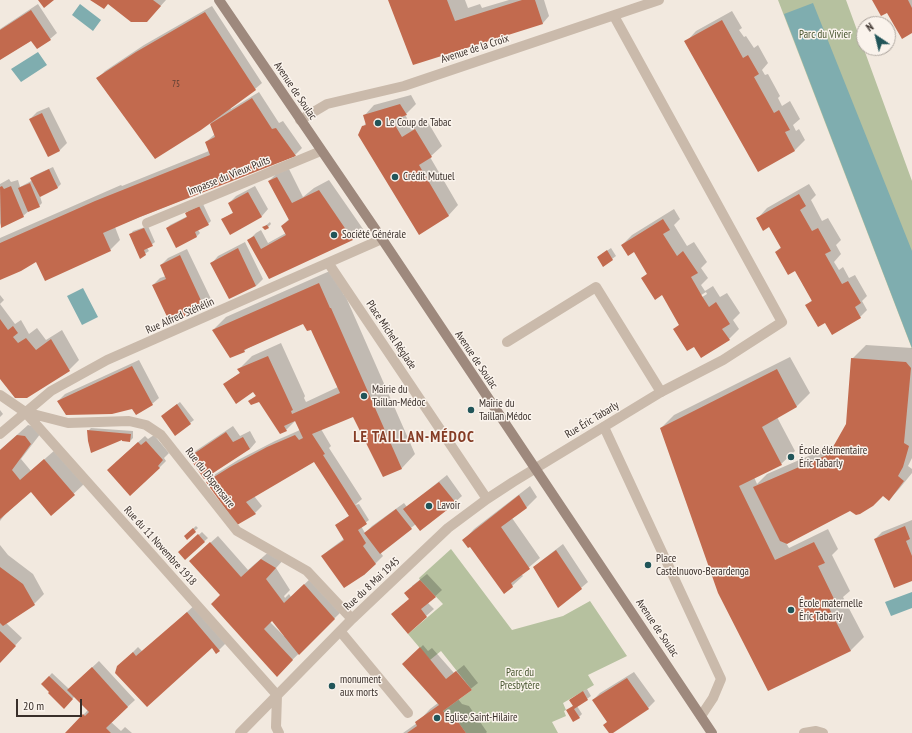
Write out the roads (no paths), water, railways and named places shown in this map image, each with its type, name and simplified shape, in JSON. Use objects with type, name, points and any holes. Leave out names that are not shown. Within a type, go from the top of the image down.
[{"type":"main road","name":"Avenue de Soulac","points":[[219,0],[382,239],[712,733]]},
{"type":"street","name":"Avenue de la Croix","points":[[300,120],[326,104],[404,86],[659,0]]},
{"type":"street","name":"Rue Éric Tabarly","points":[[534,468],[661,392],[724,360],[782,322],[614,16]]},
{"type":"street","name":"Impasse du Vieux Puits","points":[[147,222],[321,151]]},
{"type":"street","name":"Rue Alfred Stéhélin","points":[[0,434],[51,390],[107,360],[329,264],[382,239]]},
{"type":"street","name":"Place Michel Réglade","points":[[329,264],[487,499]]},
{"type":"street","points":[[507,342],[596,287],[661,392]]},
{"type":"street","points":[[0,395],[25,412]]},
{"type":"street","name":"Rue du Dispensaire","points":[[25,412],[68,423],[129,421],[146,425],[161,435],[237,531],[307,571],[352,619]]},
{"type":"street","name":"Rue du 11 Novembre 1918","points":[[25,412],[277,695]]},
{"type":"street","points":[[604,427],[722,679],[713,698],[701,716]]},
{"type":"street","name":"Rue du 8 Mai 1945","points":[[240,733],[352,619],[448,528],[487,499],[534,468]]},
{"type":"street","points":[[340,631],[408,713]]},
{"type":"street","points":[[277,695],[276,727],[279,733]]},
{"type":"street","points":[[804,733],[816,731],[823,733]]},
{"type":"water","points":[[813,3],[912,251],[912,348],[784,14]]},
{"type":"water","points":[[80,4],[101,20],[93,31],[72,15]]},
{"type":"water","points":[[38,52],[47,65],[21,82],[11,69]]},
{"type":"water","points":[[83,288],[98,317],[82,325],[67,296]]},
{"type":"water","points":[[912,592],[912,608],[891,616],[885,602]]},
{"type":"place","name":"Le Coup de Tabac","points":[[378,123]]},
{"type":"place","name":"Crédit Mutuel","points":[[395,177]]},
{"type":"place","name":"Société Générale","points":[[334,235]]},
{"type":"place","name":"Mairie du Taillan-Médoc","points":[[364,396]]},
{"type":"place","name":"Mairie du Taillan Médoc","points":[[471,410]]},
{"type":"place","name":"École élémentaire Éric Tabarly","points":[[791,457]]},
{"type":"place","name":"Lavoir","points":[[429,506]]},
{"type":"place","name":"Place Castelnuovo-Berardenga","points":[[648,565]]},
{"type":"place","name":"École maternelle Éric Tabarly","points":[[791,610]]},
{"type":"place","name":"monument aux morts","points":[[332,686]]},
{"type":"place","name":"Église Saint-Hilaire","points":[[437,718]]},
{"type":"district","name":"LE TAILLAN-MÉDOC","points":[[414,438]]},
{"type":"park label","name":"Parc du Vivier","points":[[825,35]]},
{"type":"park label","name":"Parc du Presbytère","points":[[520,679]]}]
